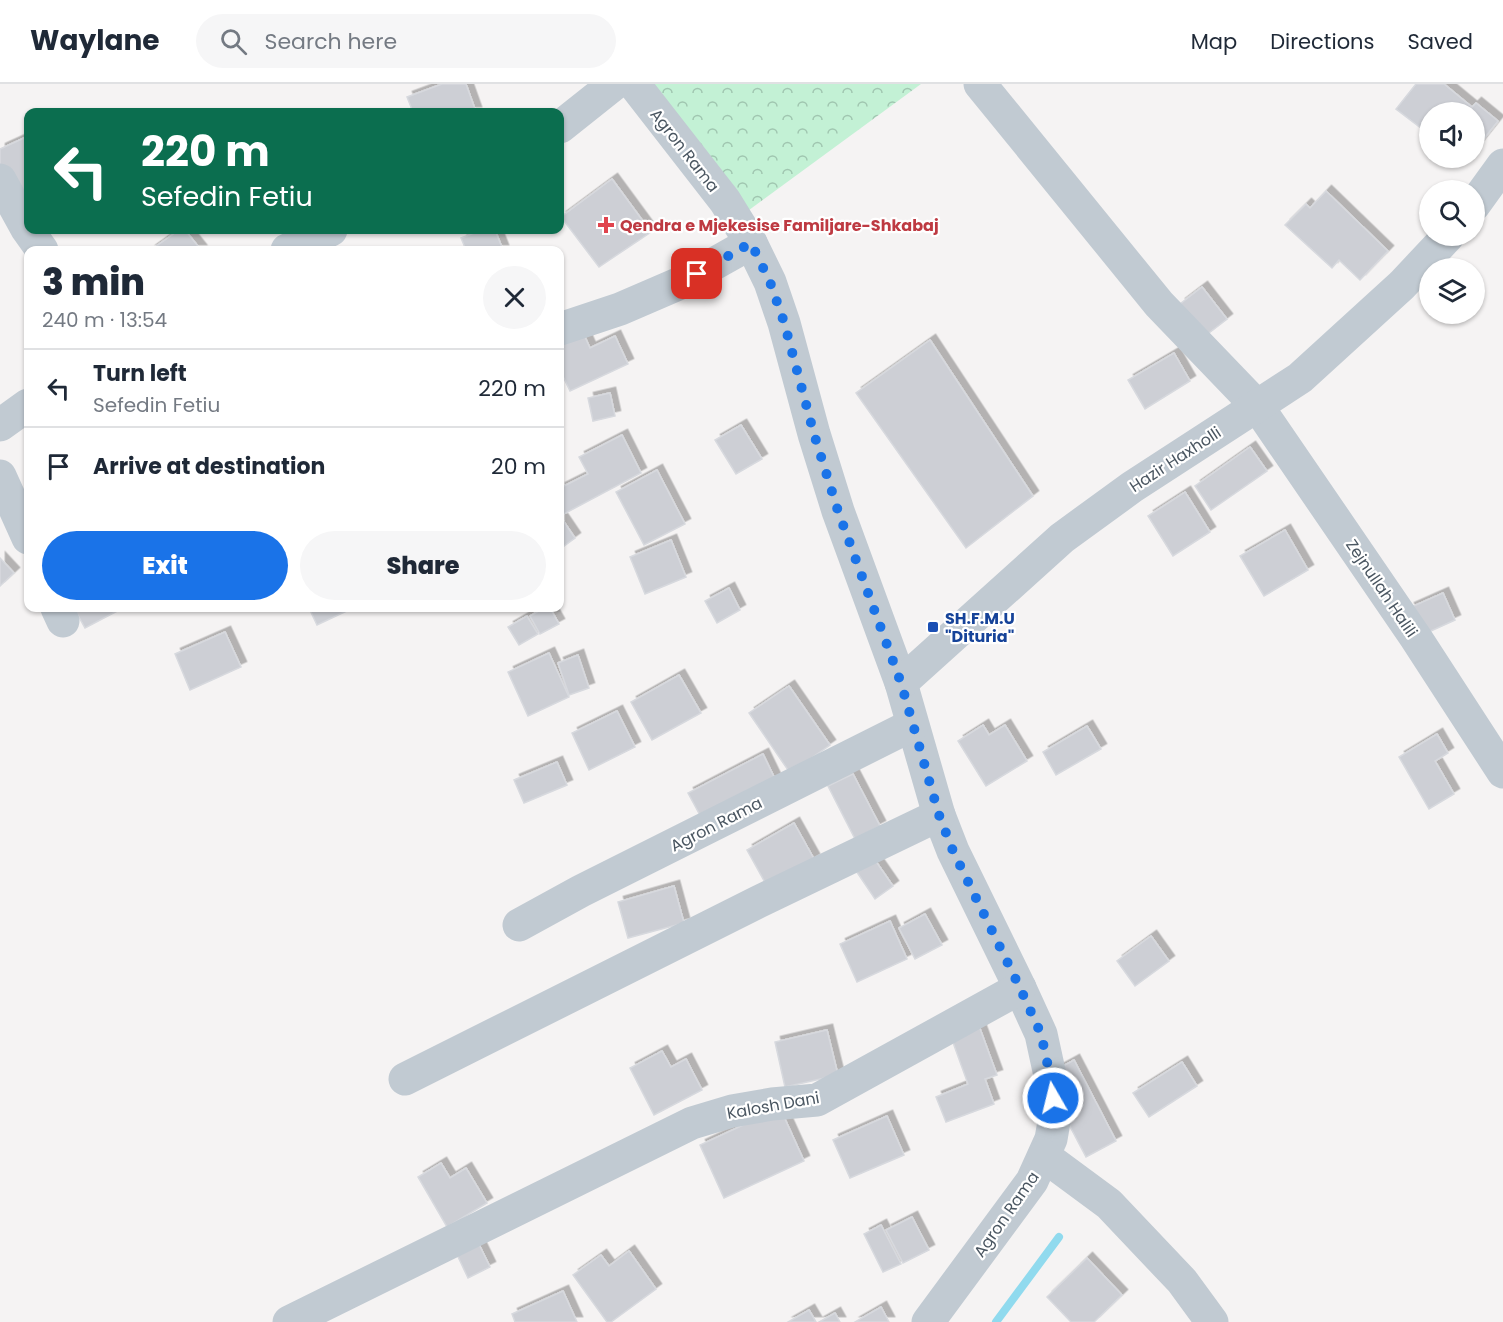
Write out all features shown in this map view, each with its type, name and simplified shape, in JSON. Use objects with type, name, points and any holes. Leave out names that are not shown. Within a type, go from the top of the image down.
[{"type":"street","points":[[564,124],[614,84]]},
{"type":"street","name":"Agron Rama","points":[[634,84],[725,201],[751,243],[770,282],[784,322],[814,434],[838,511],[901,683],[939,815],[953,851],[1041,1034],[1051,1080],[1055,1116],[1051,1139],[1032,1181],[928,1322]]},
{"type":"street","name":"Zejnullah Halili","points":[[980,84],[1159,304],[1258,407],[1416,638],[1503,772]]},
{"type":"street","points":[[1485,190],[1503,165]]},
{"type":"street","points":[[0,180],[24,224]]},
{"type":"street","points":[[295,246],[322,234]]},
{"type":"street","points":[[564,328],[620,309],[678,284],[751,243]]},
{"type":"street","name":"Hazir Haxholli","points":[[901,683],[1062,538],[1132,487],[1258,407],[1308,370],[1402,285],[1439,246]]},
{"type":"street","points":[[0,425],[24,408]]},
{"type":"street","points":[[0,476],[24,529]]},
{"type":"street","name":"Agron Rama","points":[[519,925],[580,891],[672,847],[912,724]]},
{"type":"street","points":[[405,1079],[758,902],[939,815]]},
{"type":"street","name":"Kalosh Dani","points":[[289,1322],[692,1123],[732,1111],[772,1104],[817,1100],[1020,988]]},
{"type":"street","points":[[1044,1156],[1109,1204],[1182,1281],[1212,1322]]},
{"type":"green space","points":[[647,84],[921,84],[745,213]]},
{"type":"building","points":[[442,84],[466,84],[475,108],[411,108],[407,97]]},
{"type":"building","points":[[1416,84],[1444,84],[1466,102],[1419,102],[1419,127],[1396,109]]},
{"type":"building","points":[[1485,110],[1498,121],[1485,137]]},
{"type":"building","points":[[24,138],[24,191],[11,196],[0,171],[0,149]]},
{"type":"building","name":"Qendra e Mjekesise Familjare-Shkabaj","points":[[612,179],[651,232],[599,267],[564,221],[564,215]]},
{"type":"building","points":[[1326,191],[1388,251],[1360,280],[1339,260],[1332,268],[1285,225],[1306,204],[1310,208]]},
{"type":"building","points":[[173,234],[188,234],[198,246],[157,246]]},
{"type":"building","points":[[472,234],[497,234],[501,246],[464,246],[461,238]]},
{"type":"building","points":[[1202,287],[1227,319],[1205,336],[1180,304]]},
{"type":"building","points":[[581,328],[590,348],[615,336],[628,364],[570,391],[564,378],[564,336]]},
{"type":"building","points":[[930,340],[1033,496],[966,548],[856,393]]},
{"type":"building","points":[[1174,353],[1190,381],[1145,409],[1128,380]]},
{"type":"building","points":[[610,393],[615,416],[593,421],[588,398]]},
{"type":"building","points":[[741,425],[762,459],[736,474],[715,440]]},
{"type":"building","points":[[622,435],[641,473],[564,514],[564,486],[588,474],[579,457]]},
{"type":"building","points":[[1250,447],[1267,471],[1211,510],[1195,486]]},
{"type":"building","points":[[657,470],[685,524],[644,545],[616,492]]},
{"type":"building","points":[[1185,492],[1210,532],[1173,556],[1148,516]]},
{"type":"building","points":[[564,522],[575,538],[564,546]]},
{"type":"building","points":[[1285,530],[1308,570],[1264,596],[1240,556]]},
{"type":"building","points":[[671,540],[686,577],[645,594],[630,557]]},
{"type":"building","points":[[0,558],[14,573],[0,586]]},
{"type":"building","points":[[729,588],[740,610],[717,623],[705,601]]},
{"type":"building","points":[[1443,593],[1455,620],[1422,635],[1409,608]]},
{"type":"building","points":[[76,612],[115,612],[85,628]]},
{"type":"building","points":[[311,612],[345,612],[317,625]]},
{"type":"building","points":[[537,612],[552,612],[559,624],[540,634],[530,616]]},
{"type":"building","points":[[527,616],[538,634],[519,645],[508,627]]},
{"type":"building","points":[[225,632],[241,667],[190,690],[175,654]]},
{"type":"building","points":[[549,653],[569,697],[528,716],[508,672]]},
{"type":"building","points":[[578,655],[589,688],[569,695],[558,663]]},
{"type":"building","points":[[679,675],[701,713],[652,740],[631,702]]},
{"type":"building","points":[[789,686],[830,745],[790,773],[749,713]]},
{"type":"building","points":[[617,711],[635,747],[589,770],[572,733]]},
{"type":"building","points":[[983,725],[989,735],[1005,725],[1027,761],[986,786],[958,741]]},
{"type":"building","points":[[1087,726],[1101,749],[1056,775],[1043,752]]},
{"type":"building","points":[[1437,734],[1448,753],[1435,761],[1454,794],[1429,809],[1399,757]]},
{"type":"building","points":[[763,754],[775,779],[701,817],[688,793]]},
{"type":"building","points":[[557,762],[567,785],[524,803],[514,780]]},
{"type":"building","points":[[853,774],[880,826],[855,839],[828,786]]},
{"type":"building","points":[[794,823],[814,859],[767,886],[747,850]]},
{"type":"building","points":[[868,850],[893,886],[875,899],[850,862]]},
{"type":"building","points":[[674,886],[684,923],[628,938],[618,902]]},
{"type":"building","points":[[925,914],[942,945],[915,959],[899,928]]},
{"type":"building","points":[[890,921],[907,959],[857,982],[840,944]]},
{"type":"building","points":[[1151,936],[1169,961],[1135,986],[1117,961]]},
{"type":"building","points":[[979,1026],[997,1075],[985,1079],[994,1104],[946,1122],[936,1097],[968,1084],[951,1037]]},
{"type":"building","points":[[827,1030],[838,1075],[785,1087],[775,1042]]},
{"type":"building","points":[[662,1051],[671,1067],[686,1059],[702,1090],[654,1115],[630,1068]]},
{"type":"building","points":[[1074,1060],[1116,1141],[1086,1157],[1054,1096],[1056,1070]]},
{"type":"building","points":[[1182,1062],[1197,1086],[1149,1117],[1133,1093]]},
{"type":"building","points":[[780,1108],[804,1161],[724,1198],[700,1145]]},
{"type":"building","points":[[887,1116],[904,1155],[850,1178],[833,1140]]},
{"type":"building","points":[[441,1163],[450,1178],[466,1168],[487,1203],[447,1227],[418,1177]]},
{"type":"building","points":[[912,1217],[929,1250],[903,1263],[886,1230]]},
{"type":"building","points":[[881,1225],[901,1264],[883,1272],[864,1234]]},
{"type":"building","points":[[475,1236],[490,1267],[468,1278],[453,1246]]},
{"type":"building","points":[[629,1251],[656,1289],[611,1322],[607,1322],[573,1275],[601,1255],[609,1266]]},
{"type":"building","points":[[1087,1258],[1122,1295],[1094,1322],[1071,1322],[1047,1297]]},
{"type":"building","points":[[563,1291],[577,1322],[515,1322],[512,1314]]},
{"type":"building","points":[[881,1307],[889,1322],[855,1322]]},
{"type":"building","points":[[809,1310],[816,1322],[788,1322]]},
{"type":"building","points":[[835,1313],[840,1322],[819,1322]]},
{"type":"waterway","points":[[996,1322],[1059,1237]]},
{"type":"place","name":"Qendra e Mjekesise Familjare-Shkabaj","points":[[606,225]]},
{"type":"place","name":"SH.F.M.U \"Dituria\"","points":[[933,627]]},
{"type":"route","points":[[697,274],[751,243],[770,282],[784,322],[814,434],[838,511],[901,683],[939,815],[953,851],[1041,1034],[1053,1098]]}]
